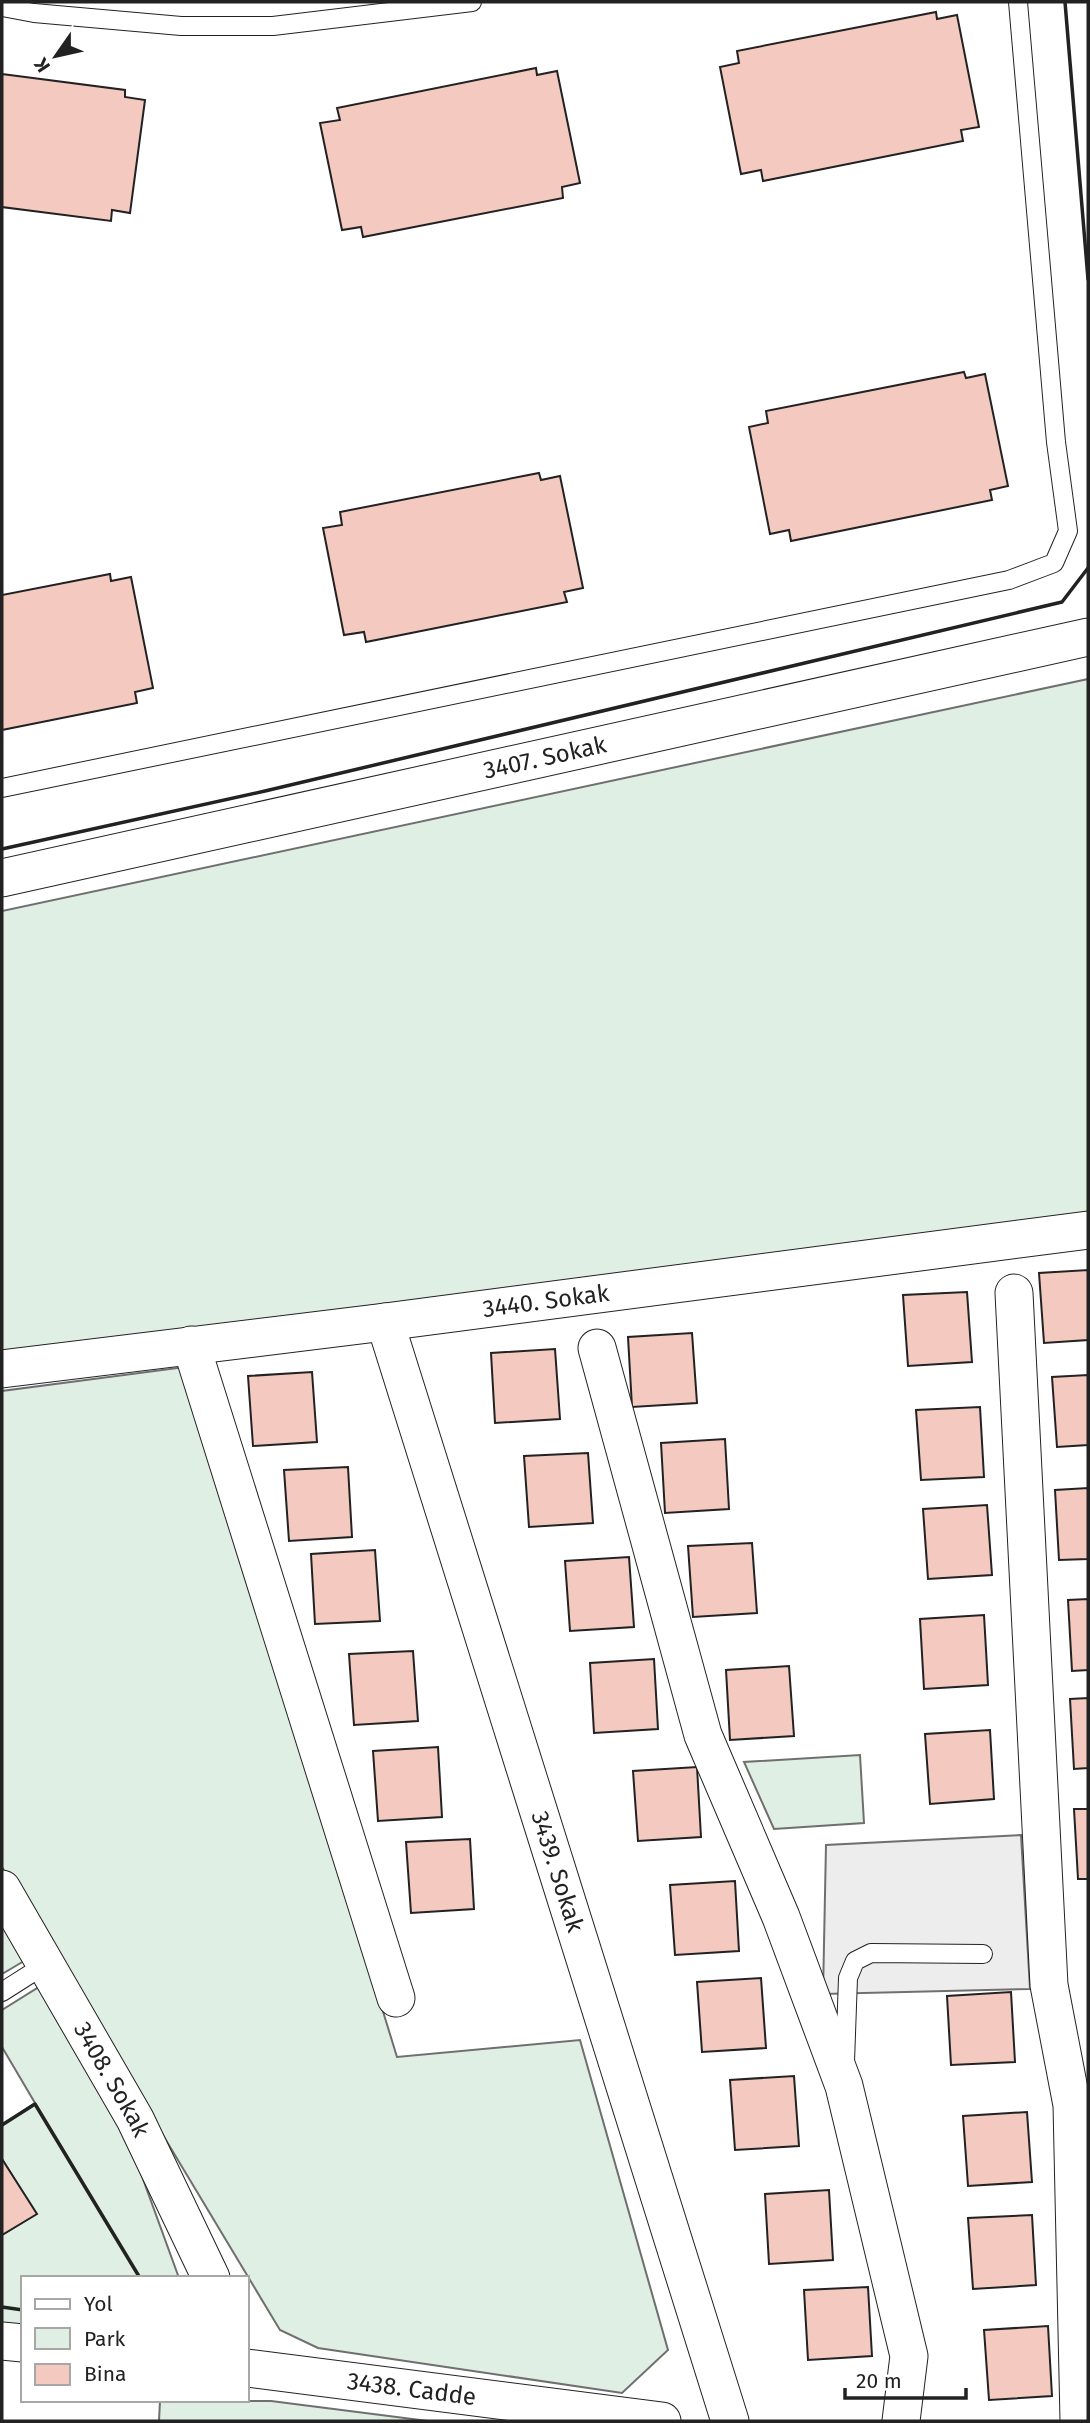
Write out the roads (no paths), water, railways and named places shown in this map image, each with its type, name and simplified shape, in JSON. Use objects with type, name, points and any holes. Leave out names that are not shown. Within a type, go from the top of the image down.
[{"type":"street","name":"3407. Sokak","points":[[2,878],[1088,637]]},
{"type":"street","name":"3440. Sokak","points":[[2,1369],[1088,1230]]},
{"type":"street","points":[[1014,1293],[1049,1985],[1072,2105],[1079,2421]]},
{"type":"street","name":"3439. Sokak","points":[[385,1322],[730,2421]]},
{"type":"street","points":[[191,1345],[396,1998]]},
{"type":"street","points":[[597,1348],[703,1735],[781,1917],[844,2087],[909,2356],[901,2421]]},
{"type":"street","name":"3408. Sokak","points":[[2,1889],[135,2119],[210,2276]]},
{"type":"street","points":[[2,2341],[21,2343]]},
{"type":"street","name":"3438. Cadde","points":[[249,2363],[662,2421]]},
{"type":"lane","points":[[2,7],[34,13],[181,26],[273,26],[472,2]]},
{"type":"lane","points":[[2,788],[1009,580],[1054,562],[1068,531],[1056,442],[1018,2]]},
{"type":"lane","points":[[844,2087],[848,1978],[855,1961],[871,1953],[983,1954]]},
{"type":"lane","points":[[2,1992],[46,1964]]}]
